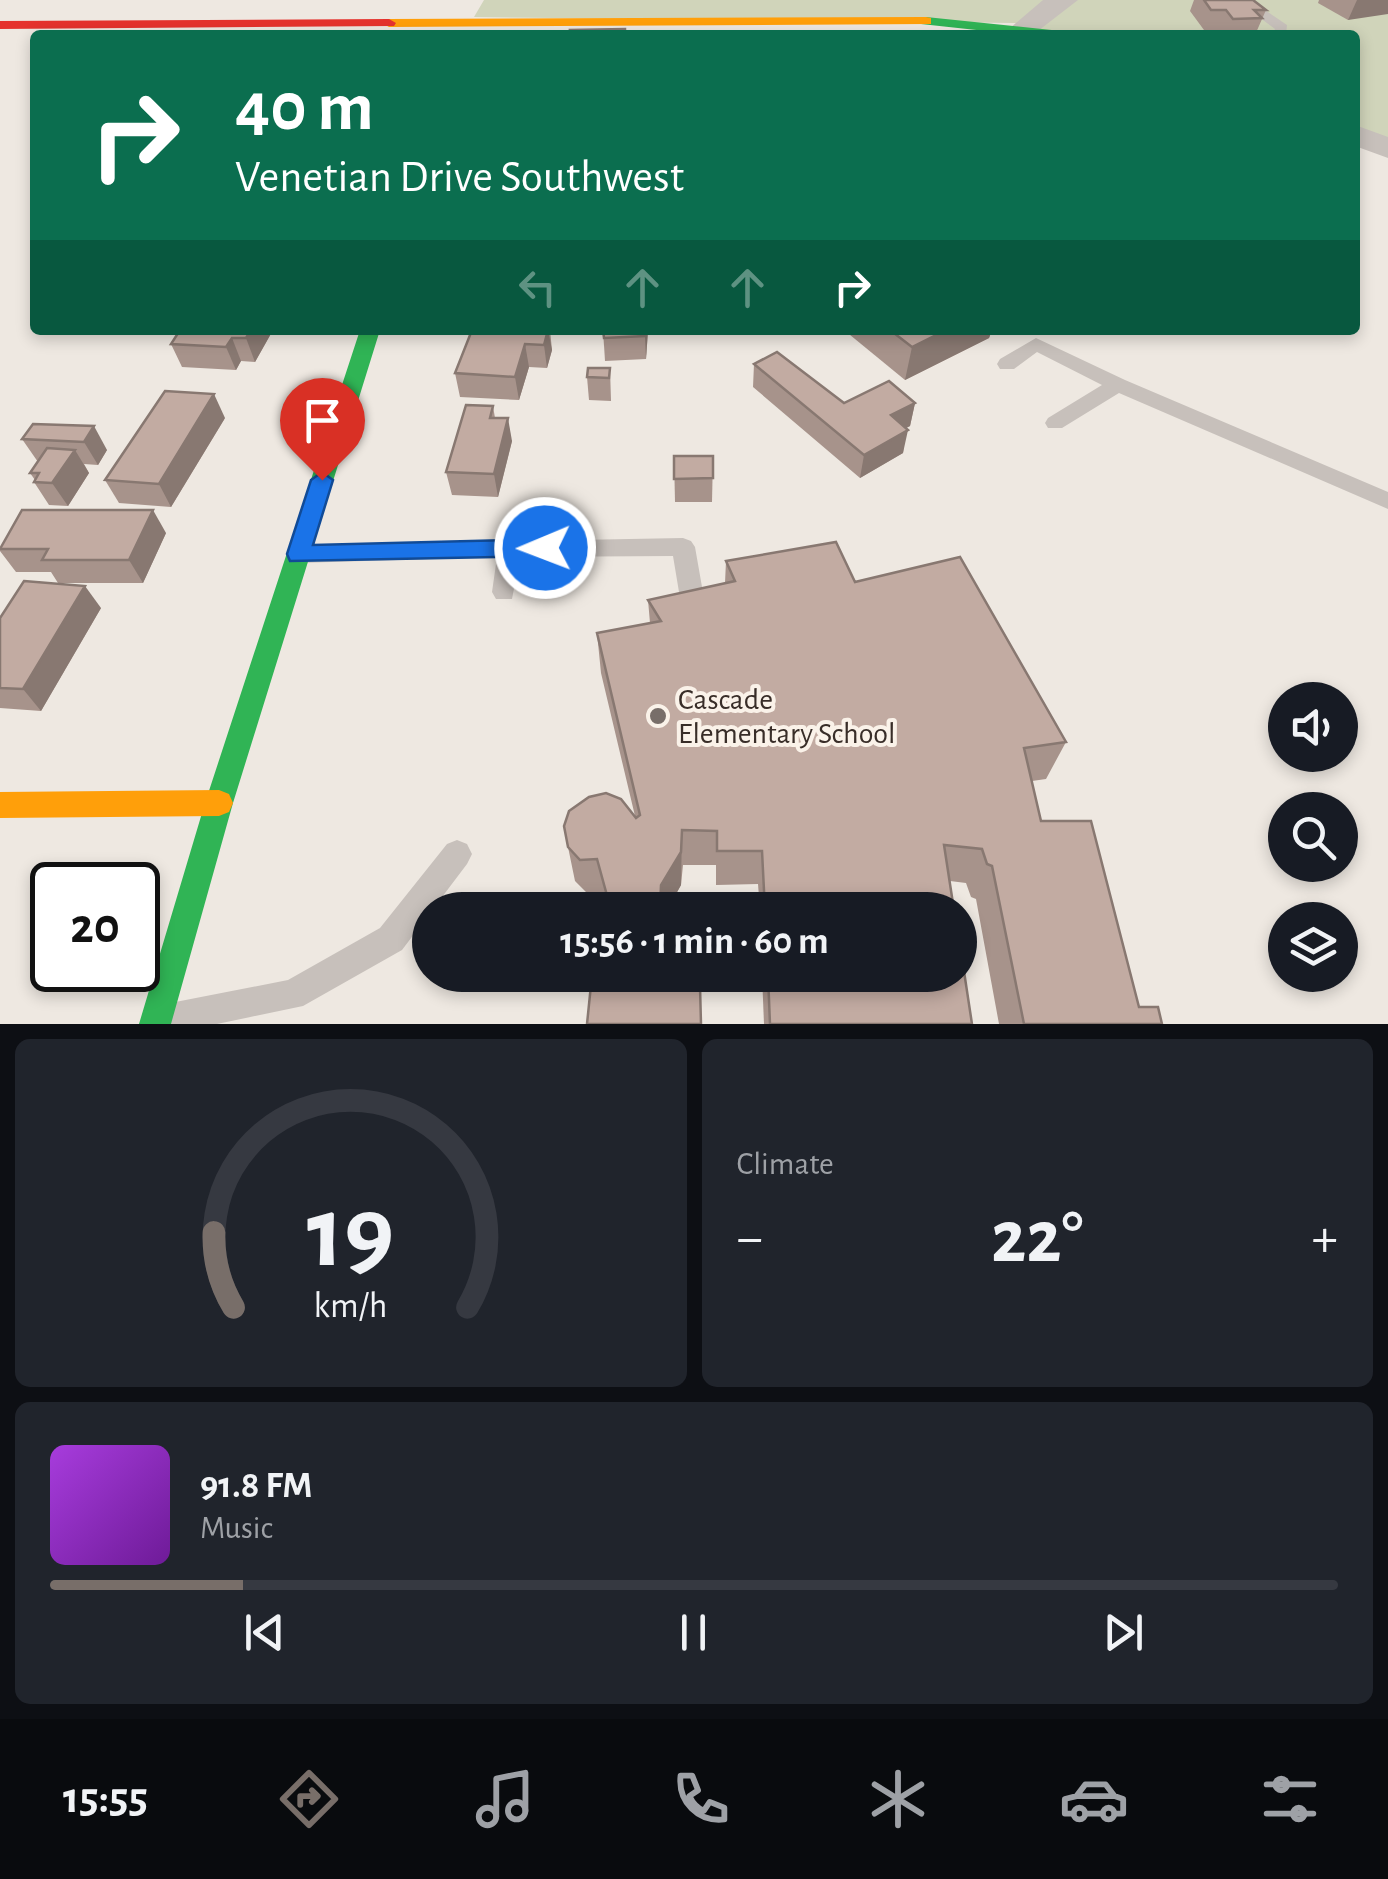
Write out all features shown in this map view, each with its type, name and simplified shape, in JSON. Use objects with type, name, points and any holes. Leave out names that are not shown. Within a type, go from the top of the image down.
[{"type":"street","points":[[1042,30],[1045,9],[1065,0]]},
{"type":"street","points":[[0,26],[468,19],[973,29]]},
{"type":"street","points":[[1360,137],[1388,148]]},
{"type":"street","points":[[156,1021],[219,804],[368,335]]},
{"type":"street","points":[[0,804],[219,804]]},
{"type":"lane","points":[[1242,0],[1281,30]]},
{"type":"lane","points":[[1007,364],[1036,344],[1118,385],[1388,501]]},
{"type":"lane","points":[[1055,423],[1118,385]]},
{"type":"lane","points":[[298,554],[683,547],[693,604]]},
{"type":"lane","points":[[504,592],[510,548]]},
{"type":"lane","points":[[156,1021],[292,996],[391,939],[457,854]]},
{"type":"green space","points":[[484,0],[1388,0],[1388,142],[1360,133],[1360,30],[1044,30],[1015,23],[474,17]]},
{"type":"building","points":[[1204,0],[1253,0],[1266,10],[1254,10],[1262,18],[1233,19],[1226,10],[1211,10]]},
{"type":"building","points":[[177,335],[248,335],[232,338],[226,347],[171,344]]},
{"type":"building","points":[[470,335],[547,335],[544,345],[525,344],[515,377],[455,373]]},
{"type":"building","points":[[604,335],[645,335],[645,336]]},
{"type":"building","points":[[896,335],[936,335],[912,347]]},
{"type":"building","points":[[777,352],[844,403],[889,381],[915,403],[891,415],[908,430],[864,455],[754,364]]},
{"type":"building","points":[[588,368],[610,368],[609,378],[587,377]]},
{"type":"building","points":[[165,391],[214,394],[159,484],[105,480]]},
{"type":"building","points":[[466,405],[493,406],[490,418],[508,418],[494,474],[446,472]]},
{"type":"building","points":[[33,424],[94,426],[84,442],[22,439]]},
{"type":"building","points":[[47,448],[75,450],[52,483],[34,482],[39,473],[30,473]]},
{"type":"building","points":[[674,456],[713,456],[713,478],[674,479]]},
{"type":"building","points":[[22,510],[153,510],[129,560],[42,560],[48,549],[0,549]]},
{"type":"building","points":[[836,542],[855,582],[960,557],[1066,742],[1024,748],[1041,821],[1091,821],[1139,1007],[1158,1007],[1162,1024],[1024,1024],[992,866],[987,864],[982,849],[944,845],[951,892],[764,892],[762,851],[717,851],[717,831],[682,830],[681,852],[661,892],[606,892],[597,859],[580,860],[568,847],[564,826],[569,811],[589,797],[606,793],[621,799],[636,818],[640,815],[597,633],[661,621],[648,600],[735,581],[726,561]]},
{"type":"building","points":[[24,581],[85,586],[23,689],[0,688],[0,618]]},
{"type":"building","points":[[590,992],[700,992],[701,1024],[587,1024]]},
{"type":"building","points":[[769,992],[967,992],[972,1024],[770,1024]]},
{"type":"traffic: fast","points":[[926,21],[1013,30]]},
{"type":"traffic: fast","points":[[155,1024],[219,803],[368,335]]},
{"type":"traffic: slow","points":[[389,23],[926,21]]},
{"type":"traffic: slow","points":[[0,805],[219,803]]},
{"type":"traffic: jam","points":[[0,25],[389,23]]},
{"type":"place","name":"Cascade Elementary School","points":[[658,716]]},
{"type":"route","points":[[322,480],[298,554],[545,548]]}]
